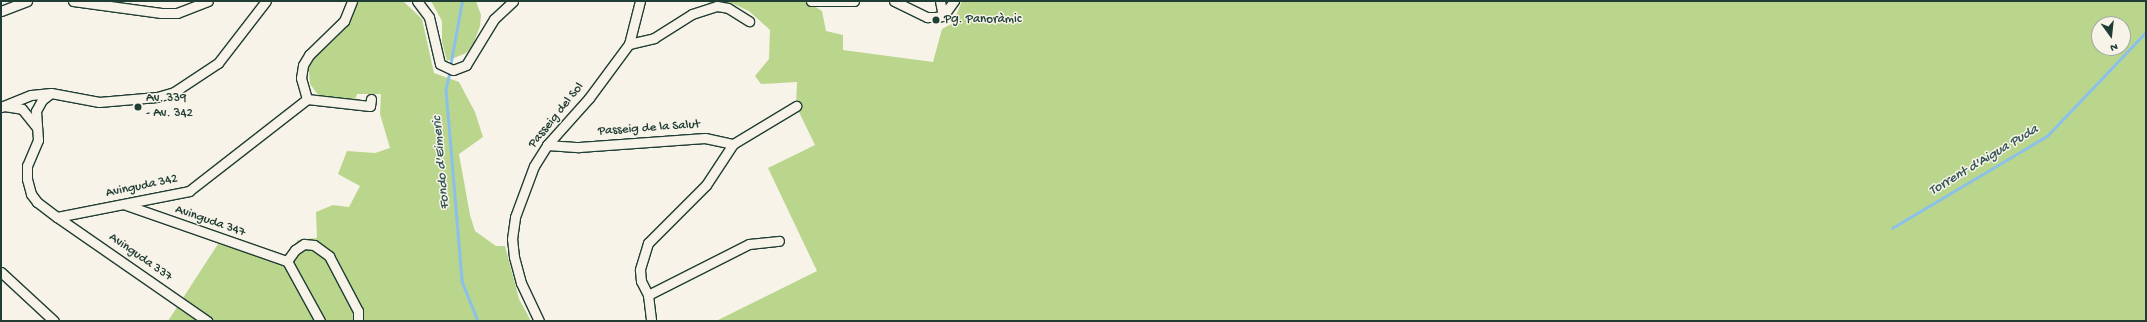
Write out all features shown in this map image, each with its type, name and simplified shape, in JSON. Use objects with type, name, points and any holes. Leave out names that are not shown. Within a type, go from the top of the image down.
[{"type":"street","points":[[1,11],[27,1]]},
{"type":"street","points":[[73,1],[161,13],[177,13],[208,1]]},
{"type":"street","points":[[2,106],[31,95],[51,93],[100,102],[157,97],[174,92],[218,63],[266,1]]},
{"type":"street","points":[[352,1],[344,21],[309,55],[303,64],[301,78],[307,100],[370,106],[371,99]]},
{"type":"street","points":[[417,1],[429,17],[440,64],[450,69],[466,65],[494,19],[513,1]]},
{"type":"street","name":"Passeig del Sol","points":[[539,321],[521,283],[512,239],[514,218],[534,166],[547,145],[589,98],[630,44],[640,1]]},
{"type":"street","points":[[811,1],[854,1]]},
{"type":"street","points":[[894,1],[927,17],[943,16]]},
{"type":"street","points":[[940,1],[943,16]]},
{"type":"street","points":[[943,16],[954,1]]},
{"type":"street","points":[[630,44],[654,38],[692,14],[717,6],[728,8],[749,21]]},
{"type":"street","points":[[51,93],[38,106],[36,126],[38,140],[27,166],[28,186],[37,202],[57,217]]},
{"type":"street","name":"Avinguda 342","points":[[57,217],[126,205],[189,191],[307,100]]},
{"type":"street","points":[[2,106],[22,109],[36,126]]},
{"type":"street","points":[[651,321],[648,295],[641,281],[640,270],[648,244],[706,185],[733,144],[796,106]]},
{"type":"street","name":"Passeig de la Salut","points":[[547,145],[579,147],[705,138],[733,144]]},
{"type":"street","name":"Avinguda 347","points":[[126,205],[287,261]]},
{"type":"street","name":"Avinguda 337","points":[[57,217],[207,321]]},
{"type":"street","points":[[648,295],[749,244],[779,241]]},
{"type":"street","points":[[320,321],[287,261],[304,244],[322,249],[329,256],[358,311],[358,321]]},
{"type":"street","points":[[1,272],[54,321]]},
{"type":"green space","points":[[357,1],[403,1],[422,19],[434,73],[459,82],[475,112],[483,137],[459,154],[470,215],[475,231],[496,246],[505,246],[519,299],[531,321],[168,321],[218,244],[280,262],[298,240],[317,238],[316,212],[333,205],[349,207],[360,186],[338,174],[347,151],[375,153],[390,148],[380,114],[381,94],[357,94],[355,100],[318,95],[310,84],[308,62],[336,38],[351,21]]},
{"type":"green space","points":[[431,1],[476,1],[481,15],[480,26],[473,45],[466,53],[447,61],[442,42],[442,21]]},
{"type":"green space","points":[[708,1],[806,1],[822,11],[826,31],[843,35],[843,50],[933,62],[942,29],[953,23],[962,1],[2146,1],[2146,321],[716,321],[817,271],[768,168],[815,145],[796,106],[797,82],[761,84],[755,76],[769,59],[770,30],[749,11],[731,3],[709,4]]},
{"type":"waterway","name":"Fondo d'Eimeric","points":[[450,67],[462,1]]},
{"type":"waterway","name":"Torrent d'Aigua Puda","points":[[1892,228],[2047,136],[2146,32]]},
{"type":"waterway","name":"Fondo d'Eimeric","points":[[450,72],[446,89],[462,281],[478,321]]},
{"type":"place","name":"Pg. Panoràmic","points":[[936,20]]},
{"type":"place","name":"Av. 339 - Av. 342","points":[[138,107]]}]
